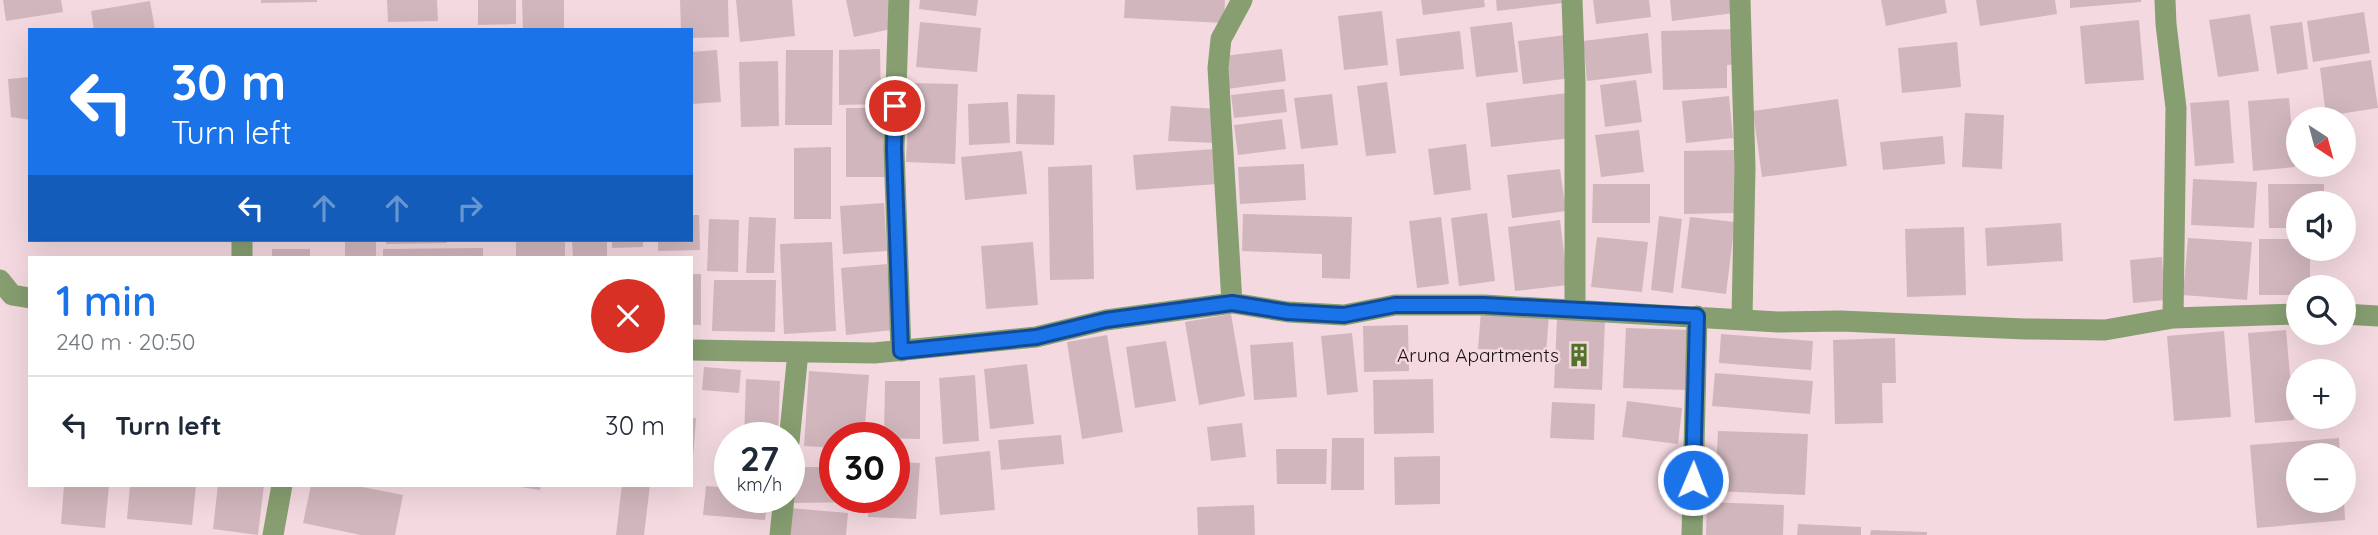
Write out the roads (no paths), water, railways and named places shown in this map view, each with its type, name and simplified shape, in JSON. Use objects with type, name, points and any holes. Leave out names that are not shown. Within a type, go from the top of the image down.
[{"type":"street","points":[[899,0],[894,149],[901,351]]},
{"type":"street","points":[[1232,303],[1218,68],[1221,39],[1242,0]]},
{"type":"street","points":[[1572,0],[1575,82],[1575,309]]},
{"type":"street","points":[[1740,0],[1745,167],[1742,319]]},
{"type":"street","points":[[2165,0],[2176,108],[2173,318]]},
{"type":"street","points":[[693,350],[874,353],[901,351],[1036,337],[1106,320],[1232,303],[1288,312],[1344,315],[1395,305],[1484,305],[1778,322],[1841,321],[2105,330],[2173,318],[2286,314]]},
{"type":"street","points":[[2356,315],[2378,316]]},
{"type":"street","points":[[1692,535],[1697,316]]},
{"type":"street","points":[[791,422],[798,352]]},
{"type":"street","points":[[273,535],[282,487]]},
{"type":"street","points":[[780,535],[782,513]]},
{"type":"place","name":"Aruna Apartments","points":[[1579,355]]}]
